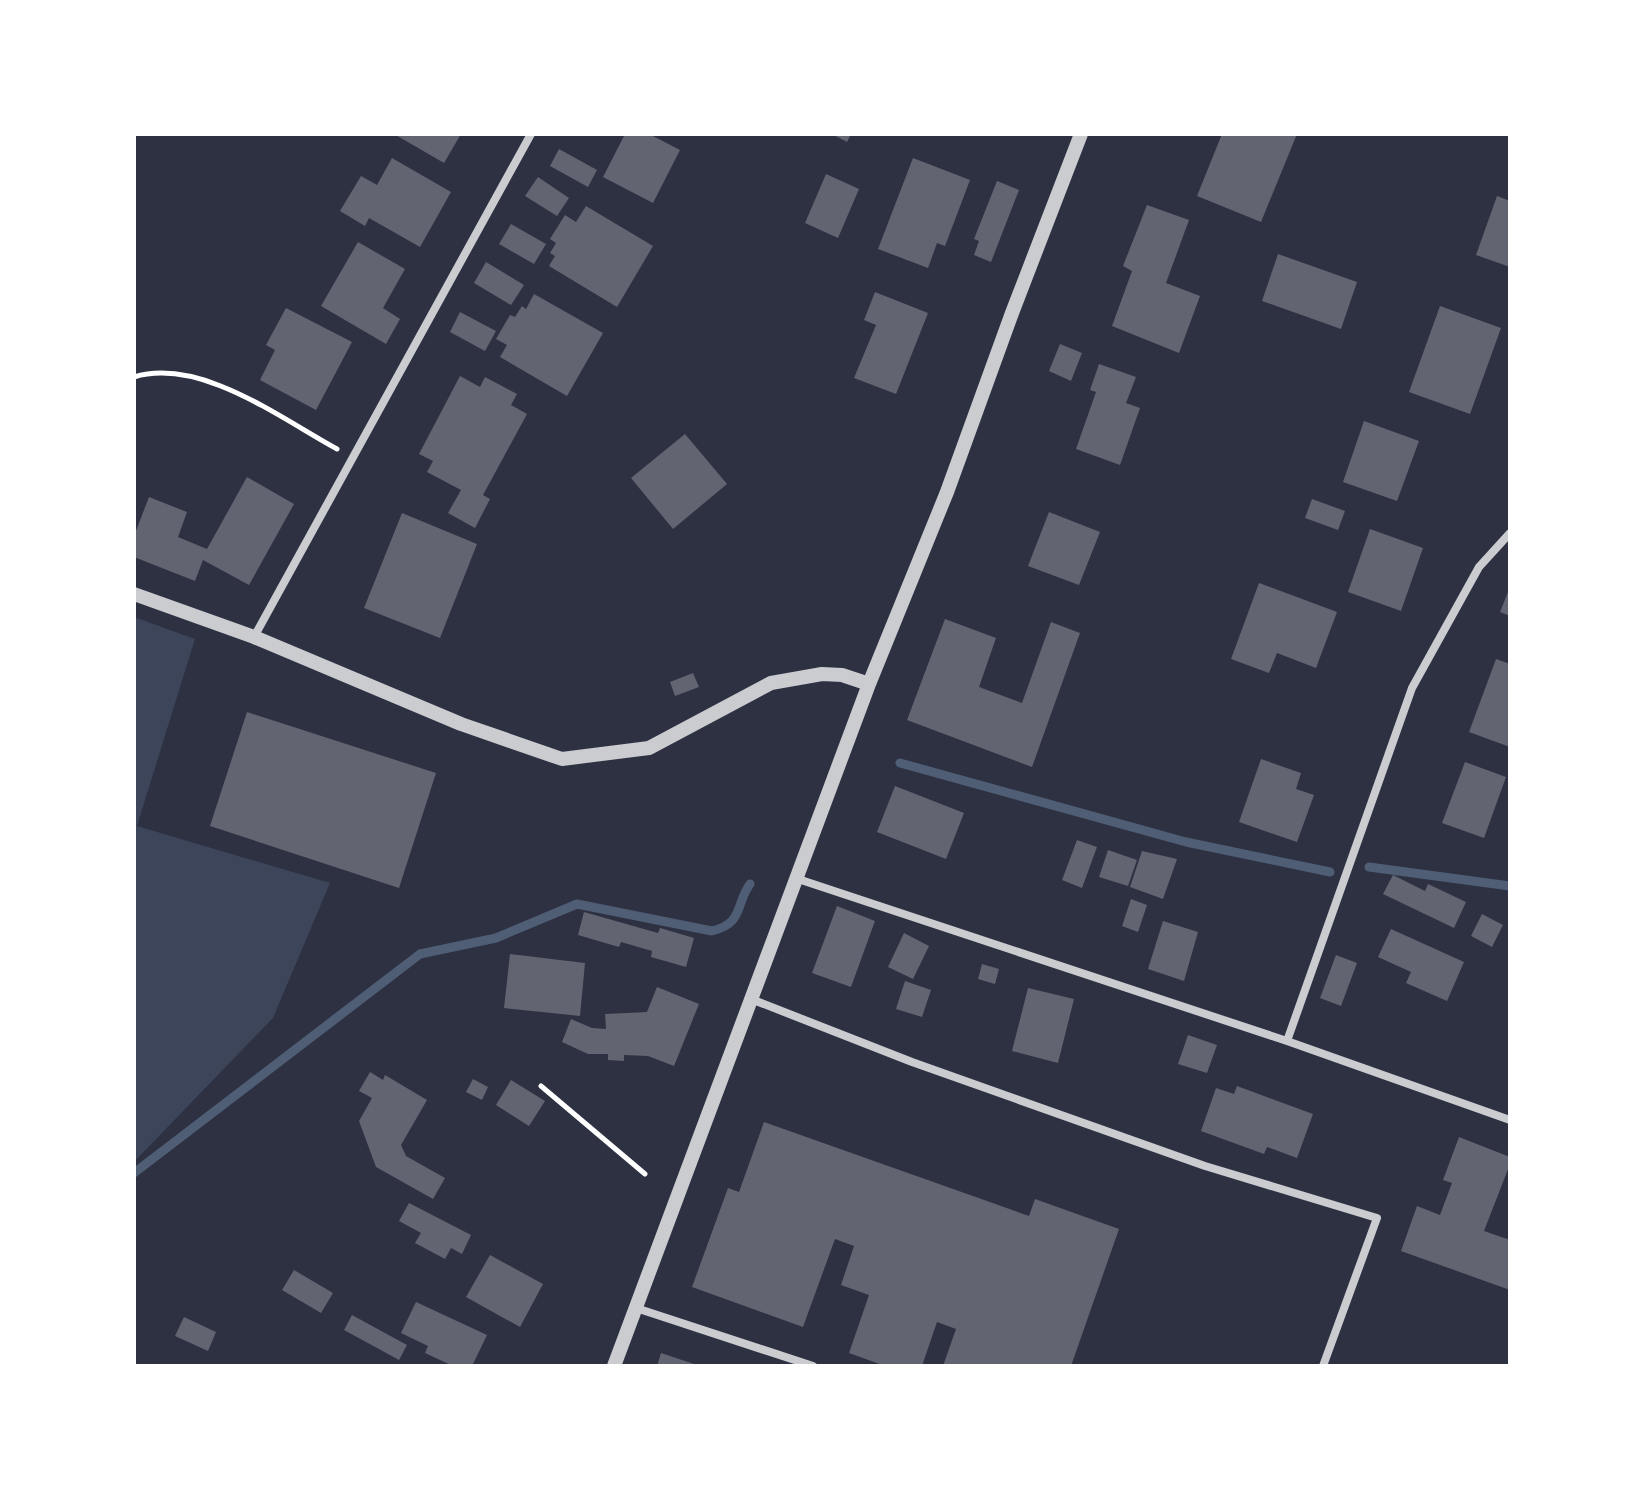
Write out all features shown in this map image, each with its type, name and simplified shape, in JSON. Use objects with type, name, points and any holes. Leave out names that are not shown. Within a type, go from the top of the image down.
[{"type":"street","points":[[254,637],[531,134]]},
{"type":"street","points":[[614,1366],[869,684],[947,492],[1081,134]]},
{"type":"street","points":[[1287,1041],[1412,688],[1479,567],[1510,533]]},
{"type":"street","points":[[134,594],[254,637],[461,724],[562,759],[649,748],[771,683],[822,674],[842,675],[869,684]]},
{"type":"street","points":[[798,879],[1287,1041],[1510,1120]]},
{"type":"street","points":[[751,999],[912,1062],[1205,1166],[1377,1218],[1323,1366]]},
{"type":"street","points":[[636,1308],[813,1366]]},
{"type":"path","points":[[134,377],[151,372],[193,375],[227,388],[352,457]]},
{"type":"path","points":[[541,1086],[645,1174]]},
{"type":"shaded area","points":[[134,617],[195,639],[137,826],[330,883],[273,1018],[134,1162]]},
{"type":"building","points":[[394,134],[461,134],[444,163]]},
{"type":"building","points":[[625,134],[649,134],[680,150],[653,203],[603,177]]},
{"type":"building","points":[[832,134],[851,134],[847,142]]},
{"type":"building","points":[[1222,134],[1297,134],[1261,222],[1197,196]]},
{"type":"building","points":[[559,149],[597,170],[588,187],[550,166]]},
{"type":"building","points":[[392,158],[451,192],[420,247],[369,218],[365,226],[340,211],[361,176],[377,185]]},
{"type":"building","points":[[913,158],[970,180],[945,246],[937,243],[928,268],[878,249]]},
{"type":"building","points":[[826,174],[859,189],[838,238],[805,223]]},
{"type":"building","points":[[538,177],[569,198],[557,216],[525,196]]},
{"type":"building","points":[[997,181],[1019,190],[991,262],[974,255],[979,241],[974,239]]},
{"type":"building","points":[[1497,196],[1510,201],[1510,267],[1476,255]]},
{"type":"building","points":[[1147,205],[1189,220],[1166,283],[1200,296],[1179,353],[1112,326],[1132,271],[1123,266]]},
{"type":"building","points":[[586,206],[653,246],[617,307],[549,266],[555,256],[550,253],[556,243],[550,239],[565,215],[576,222]]},
{"type":"building","points":[[511,224],[546,244],[534,264],[499,244]]},
{"type":"building","points":[[358,242],[405,269],[383,308],[400,319],[386,344],[321,306]]},
{"type":"building","points":[[1278,254],[1357,282],[1341,329],[1262,301]]},
{"type":"building","points":[[486,262],[524,285],[511,305],[474,283]]},
{"type":"building","points":[[875,292],[928,313],[896,394],[854,378],[876,325],[864,320]]},
{"type":"building","points":[[534,294],[603,333],[567,396],[500,357],[507,345],[496,339],[510,315],[515,317],[522,306],[526,309]]},
{"type":"building","points":[[1440,306],[1501,328],[1470,414],[1409,392]]},
{"type":"building","points":[[286,308],[352,342],[316,410],[260,380],[275,350],[266,345]]},
{"type":"building","points":[[460,312],[496,331],[485,351],[450,332]]},
{"type":"building","points":[[1060,344],[1082,353],[1071,381],[1049,371]]},
{"type":"building","points":[[1099,364],[1136,377],[1126,403],[1140,408],[1120,465],[1076,449],[1096,392],[1090,390]]},
{"type":"building","points":[[460,376],[480,387],[485,377],[517,394],[511,405],[527,414],[483,495],[490,499],[475,528],[448,513],[461,490],[427,472],[433,461],[419,454]]},
{"type":"building","points":[[1364,421],[1419,441],[1397,501],[1343,482]]},
{"type":"building","points":[[685,434],[727,484],[673,529],[631,478]]},
{"type":"building","points":[[247,477],[294,504],[249,585],[203,560],[195,581],[134,557],[134,536],[149,497],[187,512],[178,537],[207,549]]},
{"type":"building","points":[[1312,499],[1345,511],[1338,530],[1305,518]]},
{"type":"building","points":[[1049,512],[1100,532],[1079,585],[1028,566]]},
{"type":"building","points":[[402,513],[477,544],[440,638],[364,608]]},
{"type":"building","points":[[1370,529],[1423,548],[1401,611],[1348,592]]},
{"type":"building","points":[[1259,583],[1337,612],[1316,668],[1277,653],[1269,673],[1231,659]]},
{"type":"building","points":[[1510,587],[1510,616],[1500,612]]},
{"type":"building","points":[[945,619],[996,638],[979,687],[1022,703],[1051,622],[1080,633],[1032,767],[907,720]]},
{"type":"building","points":[[1496,659],[1510,664],[1510,747],[1469,732]]},
{"type":"building","points":[[693,673],[699,687],[675,696],[670,682]]},
{"type":"building","points":[[247,712],[436,773],[399,888],[210,826]]},
{"type":"building","points":[[1261,759],[1301,773],[1296,789],[1314,795],[1297,842],[1239,822]]},
{"type":"building","points":[[1465,762],[1506,777],[1484,838],[1442,823]]},
{"type":"building","points":[[895,786],[964,813],[946,859],[877,832]]},
{"type":"building","points":[[1077,840],[1097,847],[1082,888],[1062,880]]},
{"type":"building","points":[[1108,850],[1137,860],[1128,886],[1099,877]]},
{"type":"building","points":[[1142,851],[1177,859],[1163,899],[1130,887]]},
{"type":"building","points":[[1393,875],[1425,891],[1428,884],[1466,902],[1454,928],[1383,894]]},
{"type":"building","points":[[1131,899],[1147,905],[1138,932],[1122,926]]},
{"type":"building","points":[[837,906],[875,921],[851,987],[812,973]]},
{"type":"building","points":[[584,912],[658,933],[660,928],[694,938],[686,967],[651,957],[652,951],[621,942],[619,947],[578,935]]},
{"type":"building","points":[[1482,914],[1503,925],[1492,947],[1471,936]]},
{"type":"building","points":[[1163,921],[1198,932],[1184,981],[1148,969]]},
{"type":"building","points":[[1391,929],[1464,962],[1447,1001],[1406,983],[1411,972],[1378,957]]},
{"type":"building","points":[[904,933],[929,946],[913,979],[888,967]]},
{"type":"building","points":[[510,954],[585,963],[580,1016],[504,1008]]},
{"type":"building","points":[[1336,955],[1357,963],[1341,1006],[1320,998]]},
{"type":"building","points":[[982,964],[999,969],[995,984],[978,979]]},
{"type":"building","points":[[905,981],[931,990],[922,1017],[896,1009]]},
{"type":"building","points":[[657,987],[699,1004],[674,1066],[648,1056],[624,1055],[624,1061],[608,1060],[608,1054],[588,1054],[562,1042],[571,1019],[592,1028],[606,1029],[605,1014],[647,1012]]},
{"type":"building","points":[[1028,988],[1074,999],[1058,1063],[1012,1051]]},
{"type":"building","points":[[1188,1035],[1217,1045],[1207,1073],[1178,1064]]},
{"type":"building","points":[[370,1072],[383,1080],[385,1075],[427,1100],[401,1145],[406,1156],[445,1178],[433,1199],[376,1167],[359,1121],[372,1098],[359,1091]]},
{"type":"building","points":[[473,1079],[488,1087],[482,1100],[466,1092]]},
{"type":"building","points":[[511,1080],[545,1101],[529,1126],[496,1105]]},
{"type":"building","points":[[1237,1086],[1313,1114],[1297,1158],[1267,1147],[1264,1154],[1201,1131],[1216,1088],[1234,1094]]},
{"type":"building","points":[[764,1122],[1029,1216],[1035,1199],[1119,1229],[1071,1366],[943,1366],[956,1329],[937,1322],[922,1366],[885,1366],[849,1353],[869,1295],[841,1285],[854,1246],[835,1239],[803,1327],[692,1287],[728,1188],[739,1192]]},
{"type":"building","points":[[1459,1137],[1510,1157],[1484,1231],[1510,1240],[1510,1290],[1401,1251],[1417,1206],[1440,1215],[1452,1183],[1443,1180]]},
{"type":"building","points":[[409,1203],[471,1235],[462,1254],[451,1248],[445,1259],[415,1243],[421,1233],[399,1221]]},
{"type":"building","points":[[490,1255],[543,1284],[520,1327],[466,1297]]},
{"type":"building","points":[[294,1270],[333,1293],[321,1313],[282,1290]]},
{"type":"building","points":[[416,1302],[487,1335],[472,1366],[453,1366],[425,1353],[428,1346],[401,1333]]},
{"type":"building","points":[[352,1315],[407,1345],[399,1360],[344,1330]]},
{"type":"building","points":[[184,1317],[216,1332],[208,1351],[175,1336]]},
{"type":"building","points":[[661,1353],[697,1365],[697,1366],[657,1366]]},
{"type":"waterway","points":[[900,763],[1186,842],[1330,872]]},
{"type":"waterway","points":[[1369,867],[1510,886]]},
{"type":"waterway","points":[[134,1173],[420,954],[496,938],[577,904],[712,931],[722,928],[734,918],[750,884]]}]
